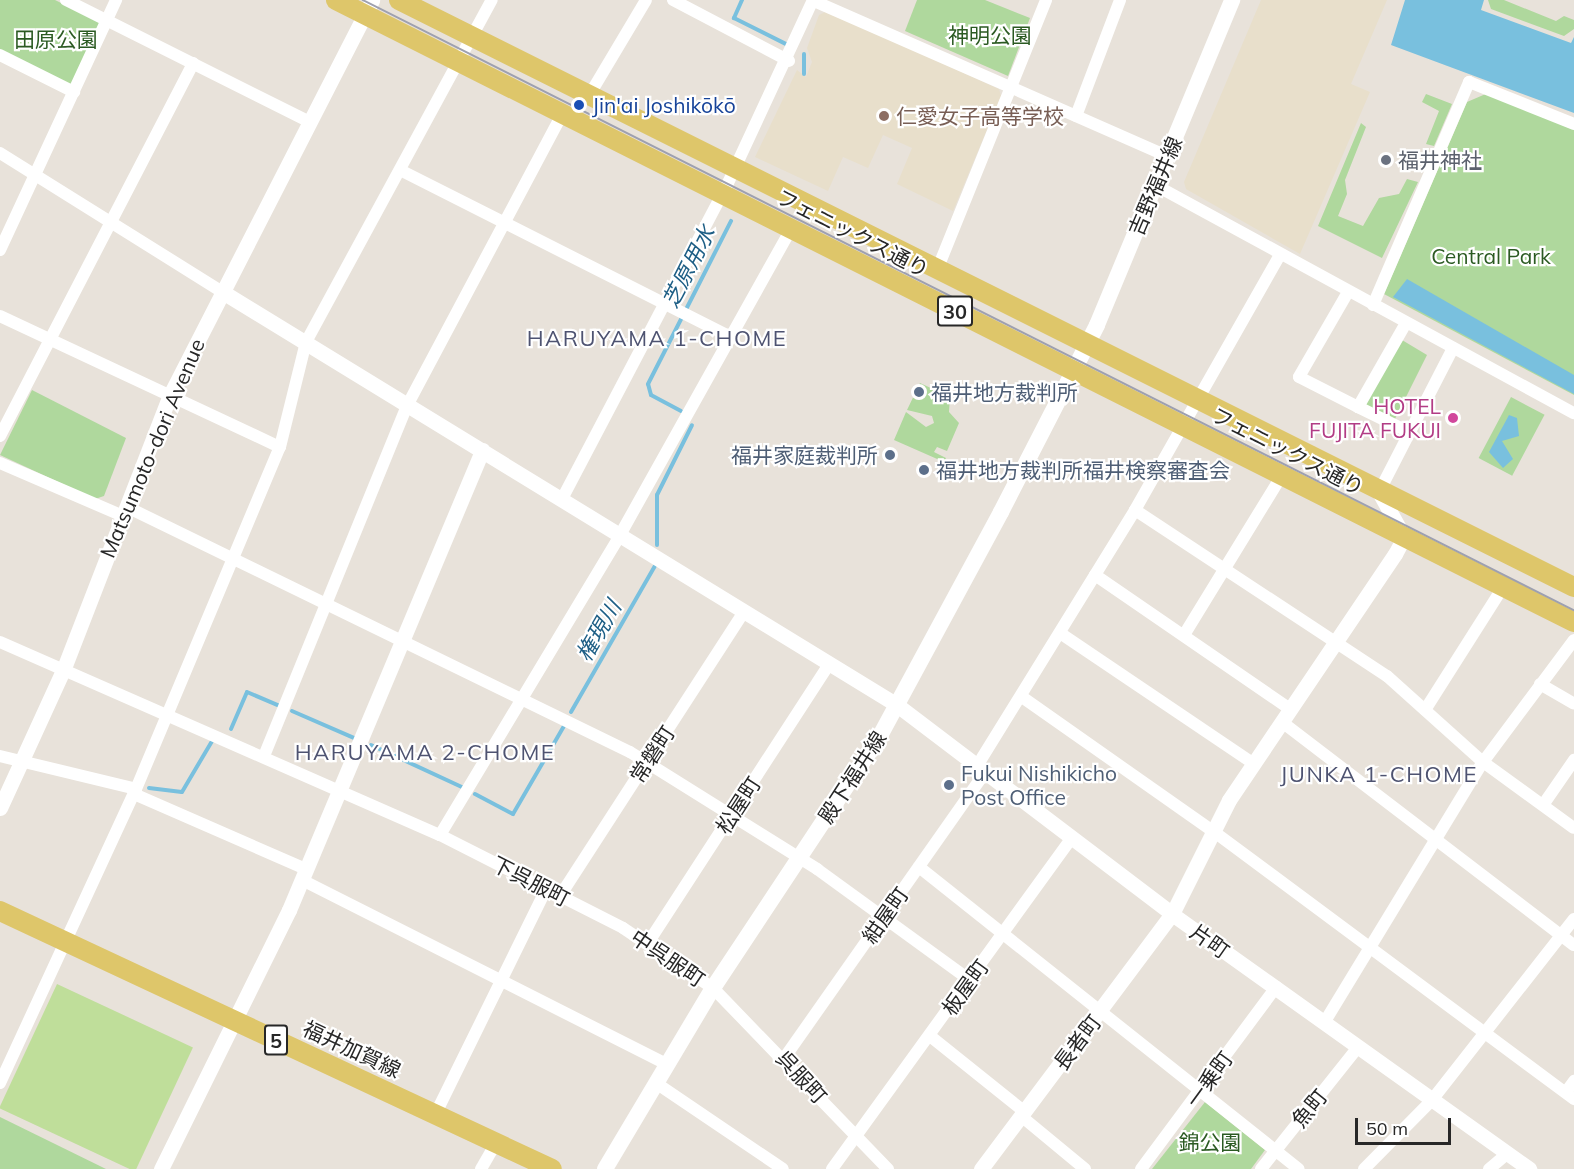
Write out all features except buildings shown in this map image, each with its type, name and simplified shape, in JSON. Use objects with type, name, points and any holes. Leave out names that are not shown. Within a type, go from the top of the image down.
[{"type":"main road","name":"フェニックス通り","points":[[336,0],[368,7],[461,62],[562,114],[1574,622]]},
{"type":"main road","name":"フェニックス通り","points":[[399,0],[1379,492],[1574,587]]},
{"type":"main road","name":"吉野福井線","points":[[1075,371],[1232,0]]},
{"type":"main road","name":"殿下福井線","points":[[605,1169],[713,988],[897,705],[1075,371]]},
{"type":"main road","name":"福井加賀線","points":[[0,911],[552,1169]]},
{"type":"street","points":[[66,0],[309,122]]},
{"type":"street","points":[[0,249],[37,174],[116,0]]},
{"type":"street","points":[[0,1083],[135,791],[169,713],[231,555],[280,447],[306,342],[402,171],[492,0]]},
{"type":"street","points":[[590,94],[646,0]]},
{"type":"street","points":[[673,0],[789,61]]},
{"type":"street","points":[[937,270],[1013,88],[1046,0]]},
{"type":"street","points":[[1076,116],[1120,0]]},
{"type":"street","points":[[562,499],[723,194],[789,61],[813,1],[1167,156]]},
{"type":"street","name":"Matsumoto-dori Avenue","points":[[0,808],[64,668],[169,397],[221,291],[368,7]]},
{"type":"street","points":[[0,55],[74,92]]},
{"type":"street","points":[[2,429],[193,63]]},
{"type":"street","points":[[1372,304],[1469,82],[1574,124]]},
{"type":"street","points":[[264,756],[408,404],[562,114]]},
{"type":"street","points":[[0,153],[221,291]]},
{"type":"street","points":[[402,171],[506,221],[731,337]]},
{"type":"street","points":[[1155,185],[1279,256],[1574,413]]},
{"type":"street","points":[[440,835],[620,535],[791,229]]},
{"type":"street","name":"紺屋町","points":[[784,1057],[919,867],[981,769],[1135,510],[1279,256]]},
{"type":"street","name":"片町","points":[[221,291],[562,499],[828,666],[897,705],[1172,914],[1529,1169]]},
{"type":"street","points":[[1348,292],[1299,377],[1410,432]]},
{"type":"street","points":[[0,316],[280,447]]},
{"type":"street","points":[[1358,407],[1406,323]]},
{"type":"street","points":[[1404,537],[1379,492],[1453,348]]},
{"type":"street","points":[[161,1169],[237,1022],[304,874],[341,791],[482,450]]},
{"type":"street","points":[[0,463],[231,555],[522,695],[647,762],[799,857],[970,980]]},
{"type":"street","points":[[1184,635],[1228,570],[1282,475]]},
{"type":"street","points":[[1135,510],[1337,642],[1425,710],[1483,762],[1574,828]]},
{"type":"street","name":"長者町","points":[[981,1169],[1172,914],[1213,831],[1254,764],[1337,642],[1404,537]]},
{"type":"street","points":[[1095,575],[1184,635],[1574,945]]},
{"type":"street","points":[[1425,710],[1503,587]]},
{"type":"street","name":"常磐町","points":[[560,896],[744,612]]},
{"type":"street","points":[[1060,633],[1254,764]]},
{"type":"street","points":[[1324,1023],[1483,762],[1574,640]]},
{"type":"street","name":"下呉服町","points":[[0,642],[169,713],[440,835],[623,928]]},
{"type":"street","name":"松屋町","points":[[648,944],[828,666]]},
{"type":"street","points":[[1540,684],[1574,704]]},
{"type":"street","points":[[1022,697],[1213,831],[1570,1095],[1574,1081]]},
{"type":"street","points":[[0,756],[135,791],[304,874],[497,980],[667,1064]]},
{"type":"street","points":[[1543,804],[1574,759]]},
{"type":"street","name":"板屋町","points":[[832,1169],[1072,838]]},
{"type":"street","points":[[919,867],[1099,1013],[1299,1169]]},
{"type":"street","points":[[435,1115],[497,980],[546,889]]},
{"type":"street","points":[[1364,1169],[1432,1100],[1574,919]]},
{"type":"street","name":"中呉服町","points":[[623,928],[713,988]]},
{"type":"street","name":"一乗町","points":[[1141,1169],[1276,987]]},
{"type":"street","name":"呉服町","points":[[713,988],[784,1057],[888,1169]]},
{"type":"street","points":[[930,1036],[1085,1169]]},
{"type":"street","name":"魚町","points":[[1261,1169],[1358,1047]]},
{"type":"street","points":[[656,1083],[783,1169]]},
{"type":"street","points":[[481,1169],[496,1143]]},
{"type":"street","points":[[1489,1169],[1508,1153]]},
{"type":"shaded area","points":[[1261,0],[1387,0],[1351,84],[1370,92],[1300,254],[1186,189],[1184,182]]},
{"type":"shaded area","name":"仁愛女子高等学校","points":[[827,11],[999,89],[1001,96],[953,211],[897,184],[912,148],[883,135],[868,168],[843,157],[828,191],[755,157],[797,70],[806,77],[812,62],[807,48],[819,15]]},
{"type":"green space","name":"田原公園","points":[[0,0],[55,0],[102,23],[72,88],[0,50]]},
{"type":"green space","name":"神明公園","points":[[917,0],[985,0],[1030,18],[1008,76],[905,31]]},
{"type":"green space","points":[[1488,0],[1504,0],[1556,21],[1564,16],[1574,20],[1574,29],[1564,36],[1491,9]]},
{"type":"green space","name":"Central Park","points":[[1488,93],[1574,130],[1574,395],[1384,294],[1467,102]]},
{"type":"green space","points":[[1426,94],[1452,104],[1434,146],[1426,144],[1439,111],[1422,102]]},
{"type":"green space","points":[[1361,123],[1366,127],[1345,180],[1347,194],[1338,216],[1363,226],[1379,198],[1399,194],[1407,179],[1418,182],[1382,258],[1318,226]]},
{"type":"green space","points":[[1402,340],[1427,355],[1395,419],[1364,404]]},
{"type":"green space","points":[[920,383],[950,397],[949,412],[959,423],[947,451],[937,447],[934,452],[946,458],[944,462],[894,440],[906,412],[926,427],[934,423],[932,416],[907,410]]},
{"type":"green space","points":[[32,390],[126,438],[104,496],[95,499],[0,455]]},
{"type":"green space","points":[[1511,397],[1545,415],[1512,476],[1479,458]]},
{"type":"green space","points":[[57,984],[193,1047],[136,1169],[130,1169],[0,1109]]},
{"type":"green space","name":"錦公園","points":[[1205,1102],[1265,1150],[1251,1169],[1152,1169]]},
{"type":"green space","points":[[0,1117],[106,1169],[0,1169]]},
{"type":"water","points":[[1405,0],[1484,0],[1481,10],[1571,43],[1574,37],[1574,113],[1391,45]]},
{"type":"water","points":[[1407,279],[1574,375],[1574,394],[1393,297]]},
{"type":"water","points":[[1509,415],[1517,418],[1519,436],[1502,441],[1513,459],[1503,468],[1489,452]]},
{"type":"waterway","points":[[742,0],[734,18],[788,45]]},
{"type":"waterway","name":"芝原用水","points":[[804,54],[804,74]]},
{"type":"waterway","name":"芝原用水","points":[[681,411],[651,395],[648,384],[731,221]]},
{"type":"waterway","name":"権現川","points":[[657,545],[657,495],[692,425]]},
{"type":"waterway","name":"権現川","points":[[571,712],[655,566]]},
{"type":"waterway","name":"権現川","points":[[231,729],[247,692],[278,705]]},
{"type":"waterway","name":"権現川","points":[[292,711],[354,738]]},
{"type":"waterway","name":"権現川","points":[[475,794],[513,814],[564,726]]},
{"type":"waterway","name":"権現川","points":[[149,788],[182,792],[212,741]]},
{"type":"waterway","name":"権現川","points":[[371,745],[462,787]]},
{"type":"tram line","points":[[363,0],[1574,610]]},
{"type":"place","name":"Jin'ai Joshikōkō","points":[[579,105]]},
{"type":"place","name":"仁愛女子高等学校","points":[[884,116]]},
{"type":"place","name":"福井神社","points":[[1386,160]]},
{"type":"place","name":"福井地方裁判所","points":[[919,392]]},
{"type":"place","name":"HOTEL FUJITA FUKUI","points":[[1453,418]]},
{"type":"place","name":"福井家庭裁判所","points":[[890,455]]},
{"type":"place","name":"福井地方裁判所福井検察審査会","points":[[924,470]]},
{"type":"place","name":"Fukui Nishikicho Post Office","points":[[949,785]]},
{"type":"district","name":"HARUYAMA 1-CHOME","points":[[657,339]]},
{"type":"district","name":"HARUYAMA 2-CHOME","points":[[425,753]]},
{"type":"district","name":"JUNKA 1-CHOME","points":[[1379,775]]}]
